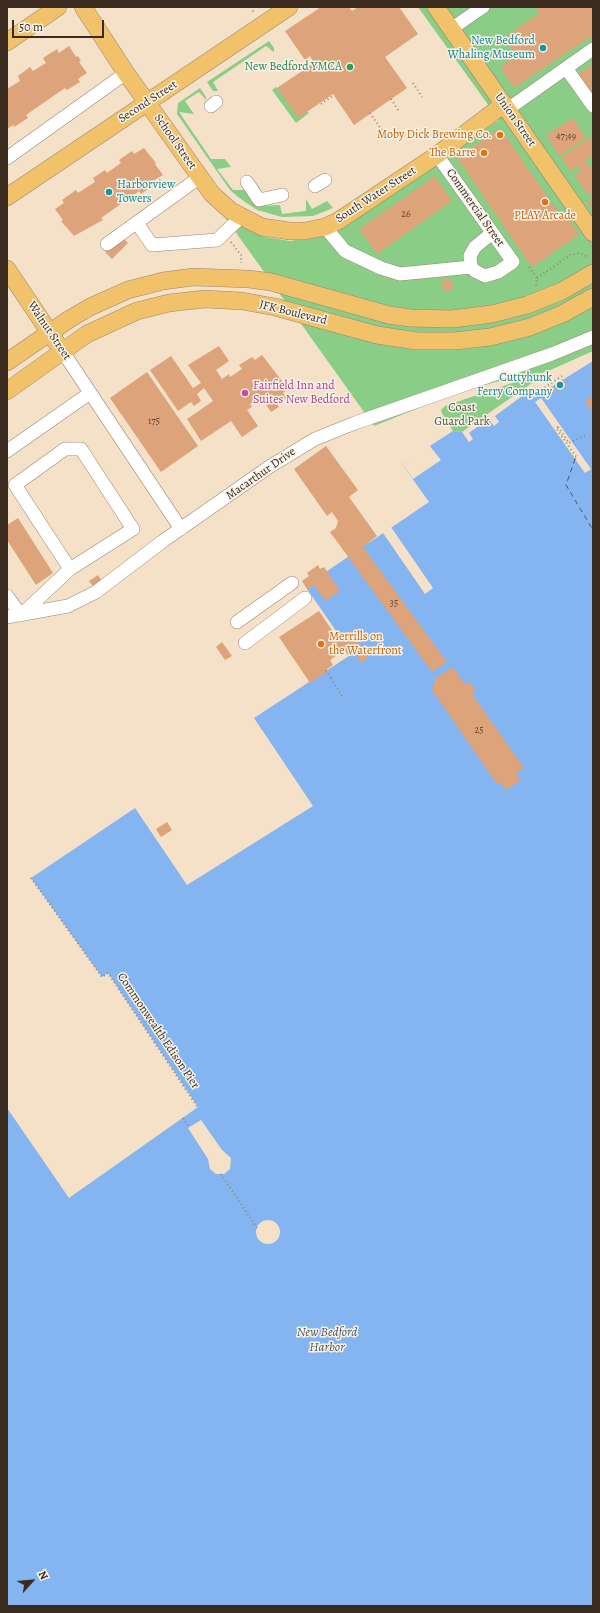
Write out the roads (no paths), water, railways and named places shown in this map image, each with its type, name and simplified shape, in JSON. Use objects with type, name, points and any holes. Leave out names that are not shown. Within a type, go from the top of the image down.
[{"type":"main road","points":[[7,42],[58,7]]},
{"type":"main road","name":"School Street","points":[[83,7],[126,74],[200,177]]},
{"type":"main road","name":"Second Street","points":[[7,197],[289,7]]},
{"type":"main road","name":"Union Street","points":[[436,7],[593,233]]},
{"type":"main road","name":"South Water Street","points":[[200,177],[220,203],[241,217],[262,227],[305,231],[325,227],[359,208],[506,107]]},
{"type":"main road","name":"JFK Boulevard","points":[[7,362],[80,312],[128,290],[163,281],[193,277],[249,278],[271,282],[389,315],[410,318],[452,319],[492,314],[526,305],[562,291],[591,265]]},
{"type":"main road","name":"Walnut Street","points":[[8,272],[63,352]]},
{"type":"main road","name":"JFK Boulevard","points":[[7,391],[87,334],[122,317],[153,307],[187,300],[225,299],[242,301],[275,307],[377,335],[417,341],[454,341],[490,337],[530,327],[562,314],[593,297]]},
{"type":"street","points":[[451,29],[483,7]]},
{"type":"street","points":[[506,107],[593,49]]},
{"type":"street","points":[[566,68],[593,106]]},
{"type":"street","points":[[7,158],[126,74]]},
{"type":"street","name":"Commercial Street","points":[[437,155],[512,262],[498,272],[485,276],[475,272],[471,267]]},
{"type":"street","points":[[107,244],[200,177]]},
{"type":"street","points":[[247,182],[259,200],[282,195]]},
{"type":"street","points":[[137,223],[152,245],[217,240],[241,217]]},
{"type":"street","points":[[325,227],[344,251],[381,268],[400,274],[471,267],[469,261],[472,251],[492,233]]},
{"type":"street","name":"Macarthur Drive","points":[[7,617],[68,606],[96,592],[181,529],[287,455],[315,439],[355,423],[552,354],[593,337]]},
{"type":"street","name":"Walnut Street","points":[[63,352],[90,393]]},
{"type":"street","points":[[7,451],[90,393],[181,529]]},
{"type":"street","points":[[7,596],[21,615],[70,569],[133,529],[80,450],[65,449],[15,485],[70,569]]},
{"type":"street","points":[[237,622],[292,583]]},
{"type":"street","points":[[245,643],[306,598]]},
{"type":"water","name":"New Bedford Harbor","points":[[593,361],[593,1606],[7,1606],[7,1108],[69,1198],[198,1107],[108,973],[102,977],[31,878],[135,808],[187,885],[313,806],[254,718],[352,654],[305,586],[429,502],[402,464],[453,431],[462,432],[532,383],[540,394]]},
{"type":"place","name":"New Bedford Whaling Museum","points":[[543,48]]},
{"type":"place","name":"New Bedford YMCA","points":[[350,67]]},
{"type":"place","name":"Moby Dick Brewing Co.","points":[[500,135]]},
{"type":"place","name":"The Barre","points":[[484,153]]},
{"type":"place","name":"Harborview Towers","points":[[109,192]]},
{"type":"place","name":"PLAY Arcade","points":[[545,202]]},
{"type":"place","name":"Cuttyhunk Ferry Company","points":[[560,385]]},
{"type":"place","name":"Fairfield Inn and Suites New Bedford","points":[[245,393]]},
{"type":"place","name":"Merrills on the Waterfront","points":[[321,644]]},
{"type":"park label","name":"Coast Guard Park","points":[[462,415]]}]
